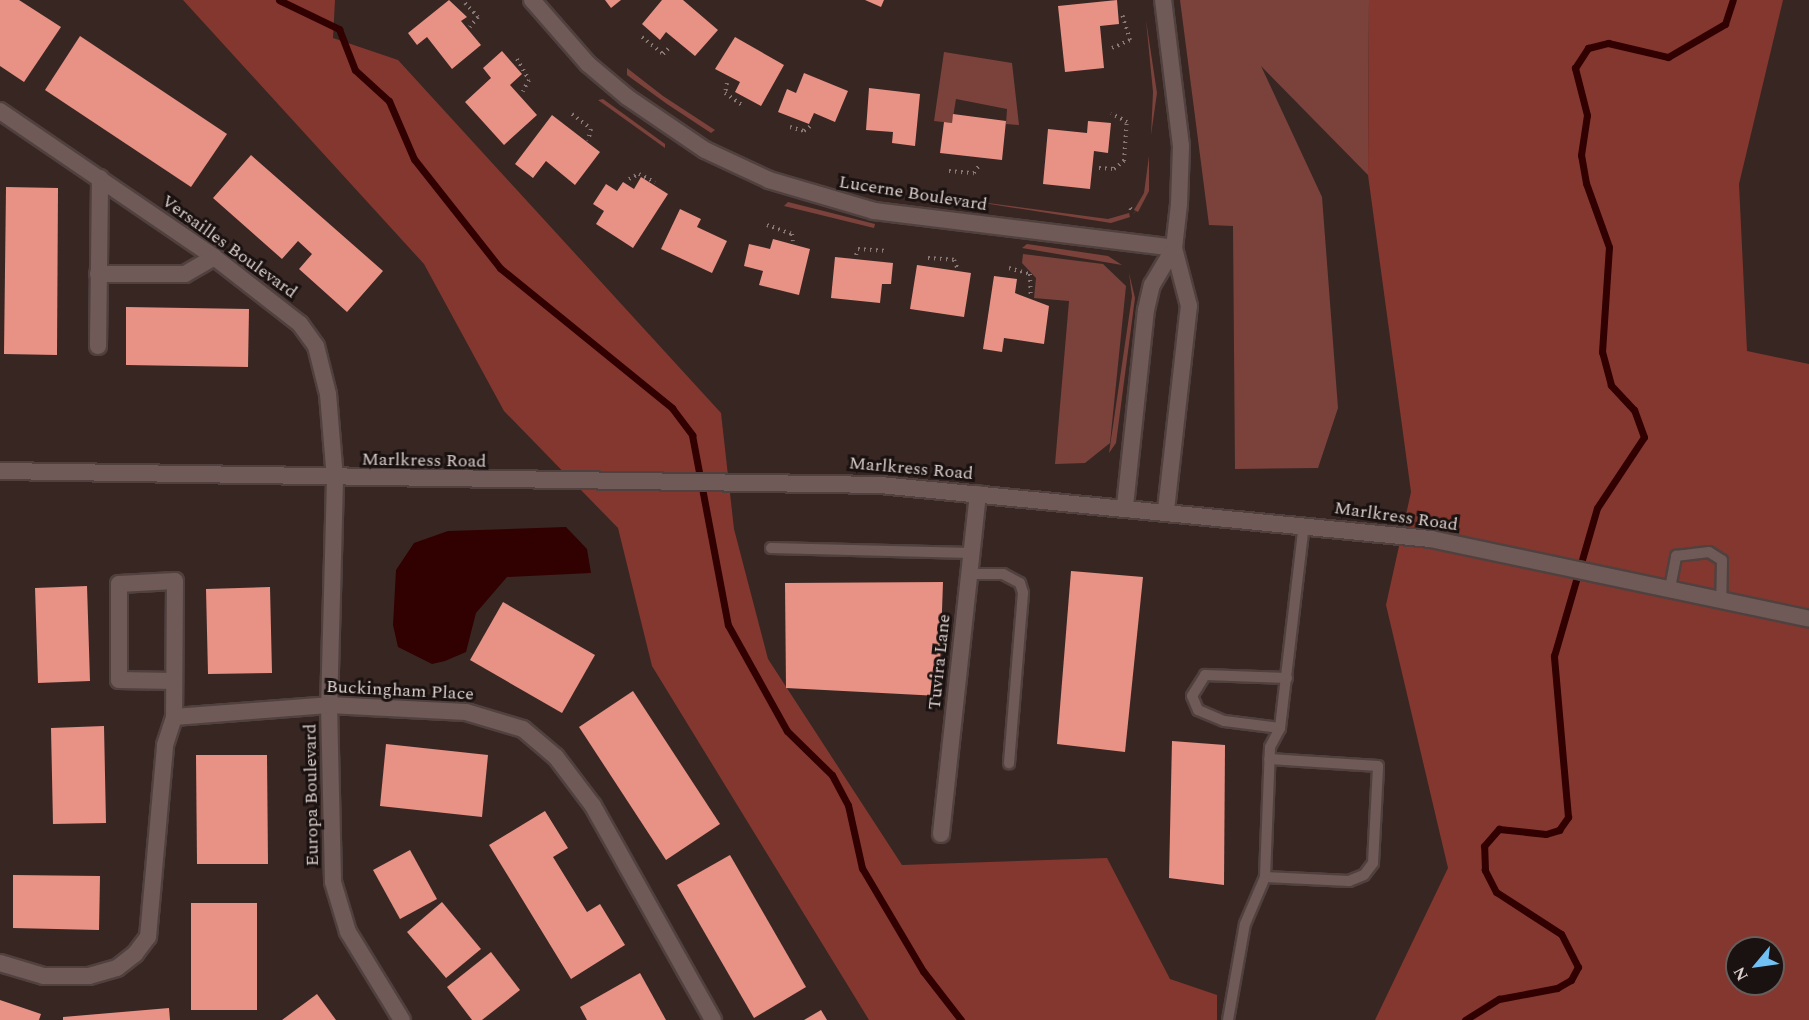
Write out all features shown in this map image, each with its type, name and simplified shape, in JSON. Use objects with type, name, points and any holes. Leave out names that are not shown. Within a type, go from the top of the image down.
[{"type":"street","name":"Lucerne Boulevard","points":[[532,0],[583,58],[627,97],[705,150],[769,180],[874,211],[1174,248]]},
{"type":"street","points":[[1163,0],[1181,146],[1174,248],[1189,306],[1166,510]]},
{"type":"street","name":"Versailles Boulevard","points":[[0,111],[214,257],[300,324],[316,346],[328,394],[335,480]]},
{"type":"street","points":[[98,346],[100,178]]},
{"type":"street","points":[[1125,506],[1147,303],[1174,248]]},
{"type":"street","points":[[98,274],[185,274],[214,257]]},
{"type":"street","name":"Marlkress Road","points":[[0,471],[335,480],[679,483],[748,480],[978,494],[1125,506],[1431,539],[1809,619]]},
{"type":"street","name":"Europa Boulevard","points":[[335,480],[329,705],[333,882],[348,932],[402,1020]]},
{"type":"street","name":"Tuvira Lane","points":[[941,834],[978,494]]},
{"type":"street","points":[[0,963],[44,976],[89,976],[117,968],[135,954],[148,937],[165,745],[174,717],[175,581],[118,584],[119,680],[174,681]]},
{"type":"street","name":"Buckingham Place","points":[[174,717],[329,705],[465,712],[523,729],[556,757],[593,806],[713,1020]]},
{"type":"lane","points":[[1228,1020],[1245,924],[1264,877],[1269,759],[1280,728],[1304,524]]},
{"type":"lane","points":[[771,548],[971,553]]},
{"type":"lane","points":[[1670,588],[1676,556],[1709,552],[1722,560],[1721,599]]},
{"type":"lane","points":[[969,574],[1003,574],[1020,583],[1023,593],[1009,763]]},
{"type":"lane","points":[[1280,728],[1224,722],[1198,710],[1192,696],[1205,675],[1287,678]]},
{"type":"lane","points":[[1264,877],[1349,881],[1364,875],[1373,863],[1378,766],[1269,759]]},
{"type":"path","points":[[465,3],[478,17],[470,27]]},
{"type":"path","points":[[1112,48],[1130,40],[1122,13]]},
{"type":"path","points":[[642,37],[663,54],[670,47]]},
{"type":"path","points":[[517,59],[529,80],[523,91]]},
{"type":"path","points":[[728,83],[725,93],[742,105]]},
{"type":"path","points":[[1099,168],[1114,169],[1124,161],[1127,122],[1112,113]]},
{"type":"path","points":[[572,114],[591,129],[588,141]]},
{"type":"path","points":[[790,127],[804,131],[812,125]]},
{"type":"path","points":[[949,171],[974,173],[980,164]]},
{"type":"path","points":[[629,179],[639,174],[656,182]]},
{"type":"path","points":[[1130,208],[1134,213]]},
{"type":"path","points":[[767,225],[792,234],[793,241]]},
{"type":"path","points":[[856,255],[858,249],[884,251]]},
{"type":"path","points":[[928,258],[954,260],[957,267]]},
{"type":"path","points":[[1009,268],[1029,274],[1031,298]]},
{"type":"shaded area","points":[[183,0],[335,0],[333,38],[398,60],[721,413],[734,529],[768,659],[902,865],[1107,858],[1170,979],[1217,995],[1217,1020],[869,1020],[652,666],[618,528],[504,411],[424,264]]},
{"type":"shaded area","points":[[1180,0],[1369,0],[1368,175],[1261,66],[1322,197],[1338,408],[1318,468],[1235,469],[1233,226],[1209,225]]},
{"type":"shaded area","points":[[1369,0],[1783,0],[1739,184],[1747,351],[1809,364],[1809,1020],[1375,1020],[1448,868],[1386,605],[1411,492],[1368,175]]},
{"type":"shaded area","points":[[1146,20],[1157,93],[1151,135],[1153,92]]},
{"type":"shaded area","points":[[944,52],[1012,63],[1019,125],[1006,124],[1007,109],[956,99],[952,123],[934,121]]},
{"type":"shaded area","points":[[627,68],[663,96],[715,130],[711,133],[667,104],[627,75]]},
{"type":"shaded area","points":[[603,99],[665,144],[665,148],[598,100]]},
{"type":"shaded area","points":[[1149,156],[1149,191],[1138,212],[1134,210],[1144,193]]},
{"type":"shaded area","points":[[958,199],[1108,219],[1129,213],[1130,217],[1111,223]]},
{"type":"shaded area","points":[[788,202],[875,224],[874,228],[784,206]]},
{"type":"shaded area","points":[[1027,244],[1108,256],[1122,265],[1022,248]]},
{"type":"shaded area","points":[[1023,254],[1103,264],[1126,286],[1110,443],[1085,463],[1055,464],[1069,301],[1034,298],[1036,278],[1022,263]]},
{"type":"shaded area","points":[[1129,273],[1135,298],[1116,443],[1109,453],[1132,296]]},
{"type":"shaded area","points":[[566,527],[587,549],[591,573],[507,577],[476,613],[466,652],[445,661],[432,664],[398,647],[393,625],[396,570],[414,543],[448,531]]},
{"type":"building","points":[[0,0],[19,0],[61,27],[24,82],[0,66]]},
{"type":"building","points":[[449,0],[467,17],[461,21],[481,45],[452,69],[427,37],[417,45],[408,33]]},
{"type":"building","points":[[605,0],[621,0],[611,8]]},
{"type":"building","points":[[662,0],[683,0],[718,30],[695,56],[666,32],[660,40],[642,24]]},
{"type":"building","points":[[865,0],[884,0],[881,7]]},
{"type":"building","points":[[1117,0],[1119,24],[1100,26],[1104,68],[1065,72],[1058,6]]},
{"type":"building","points":[[80,36],[227,134],[191,187],[45,90]]},
{"type":"building","points":[[735,37],[784,65],[761,106],[735,92],[740,82],[715,69]]},
{"type":"building","points":[[502,51],[522,74],[510,85],[537,115],[504,145],[465,102],[491,78],[483,68]]},
{"type":"building","points":[[804,73],[848,91],[835,122],[814,113],[809,124],[778,112],[787,89],[796,93]]},
{"type":"building","points":[[869,88],[920,94],[915,146],[892,143],[893,132],[866,130]]},
{"type":"building","points":[[953,114],[1006,121],[1002,160],[940,153],[944,122],[952,123]]},
{"type":"building","points":[[552,115],[600,152],[575,185],[546,161],[533,178],[515,164]]},
{"type":"building","points":[[1088,121],[1111,123],[1108,153],[1094,151],[1090,189],[1043,184],[1048,129],[1087,133]]},
{"type":"building","points":[[251,155],[383,271],[347,312],[299,269],[312,254],[298,241],[282,259],[213,198]]},
{"type":"building","points":[[641,177],[668,194],[633,248],[596,224],[604,211],[593,204],[606,184],[617,191],[623,182],[634,189]]},
{"type":"building","points":[[6,187],[58,188],[57,355],[4,354]]},
{"type":"building","points":[[680,209],[701,219],[697,227],[727,241],[712,273],[661,249]]},
{"type":"building","points":[[773,239],[810,249],[799,295],[759,285],[763,271],[744,266],[749,244],[770,249]]},
{"type":"building","points":[[835,257],[893,263],[891,284],[882,284],[880,303],[831,298]]},
{"type":"building","points":[[917,265],[971,273],[964,317],[910,309]]},
{"type":"building","points":[[994,276],[1017,279],[1015,293],[1049,306],[1044,344],[1004,338],[1002,352],[983,349]]},
{"type":"building","points":[[126,307],[249,309],[248,367],[126,365]]},
{"type":"building","points":[[1071,571],[1143,577],[1125,752],[1057,744]]},
{"type":"building","points":[[943,582],[939,696],[786,688],[785,583]]},
{"type":"building","points":[[87,586],[90,681],[38,683],[35,588]]},
{"type":"building","points":[[270,587],[272,673],[208,674],[206,589]]},
{"type":"building","points":[[503,602],[595,655],[562,713],[470,660]]},
{"type":"building","points":[[633,691],[720,824],[666,860],[579,727]]},
{"type":"building","points":[[104,726],[106,823],[53,824],[51,728]]},
{"type":"building","points":[[1172,741],[1225,745],[1224,885],[1169,878]]},
{"type":"building","points":[[386,744],[488,755],[482,817],[380,806]]},
{"type":"building","points":[[196,755],[267,755],[268,864],[197,864]]},
{"type":"building","points":[[545,811],[568,848],[553,857],[587,912],[600,904],[625,945],[571,979],[489,845]]},
{"type":"building","points":[[410,850],[437,899],[400,919],[373,870]]},
{"type":"building","points":[[730,855],[806,987],[754,1018],[677,885]]},
{"type":"building","points":[[13,875],[100,876],[99,930],[13,928]]},
{"type":"building","points":[[442,902],[481,949],[446,978],[407,932]]},
{"type":"building","points":[[191,903],[257,903],[257,1010],[191,1010]]},
{"type":"building","points":[[491,952],[520,990],[482,1020],[472,1020],[447,987]]},
{"type":"building","points":[[640,973],[666,1020],[587,1020],[580,1007]]},
{"type":"building","points":[[317,994],[336,1020],[282,1020]]},
{"type":"building","points":[[0,1000],[41,1014],[39,1020],[0,1020]]},
{"type":"building","points":[[169,1008],[170,1020],[63,1020],[63,1017]]},
{"type":"building","points":[[821,1010],[827,1020],[804,1020]]},
{"type":"waterway","points":[[279,0],[339,29],[355,70],[389,101],[414,159],[500,268],[672,408],[692,435],[728,625],[787,731],[832,775],[848,805],[862,868],[923,971],[961,1020]]},
{"type":"waterway","points":[[1465,1020],[1499,999],[1557,988],[1571,980],[1578,967],[1561,934],[1496,892],[1485,870],[1484,846],[1499,829],[1546,834],[1559,830],[1568,817],[1554,656],[1597,508],[1644,437],[1634,410],[1611,385],[1602,352],[1609,247],[1586,183],[1581,155],[1587,115],[1575,68],[1588,48],[1608,43],[1668,57],[1725,24],[1733,0]]}]
